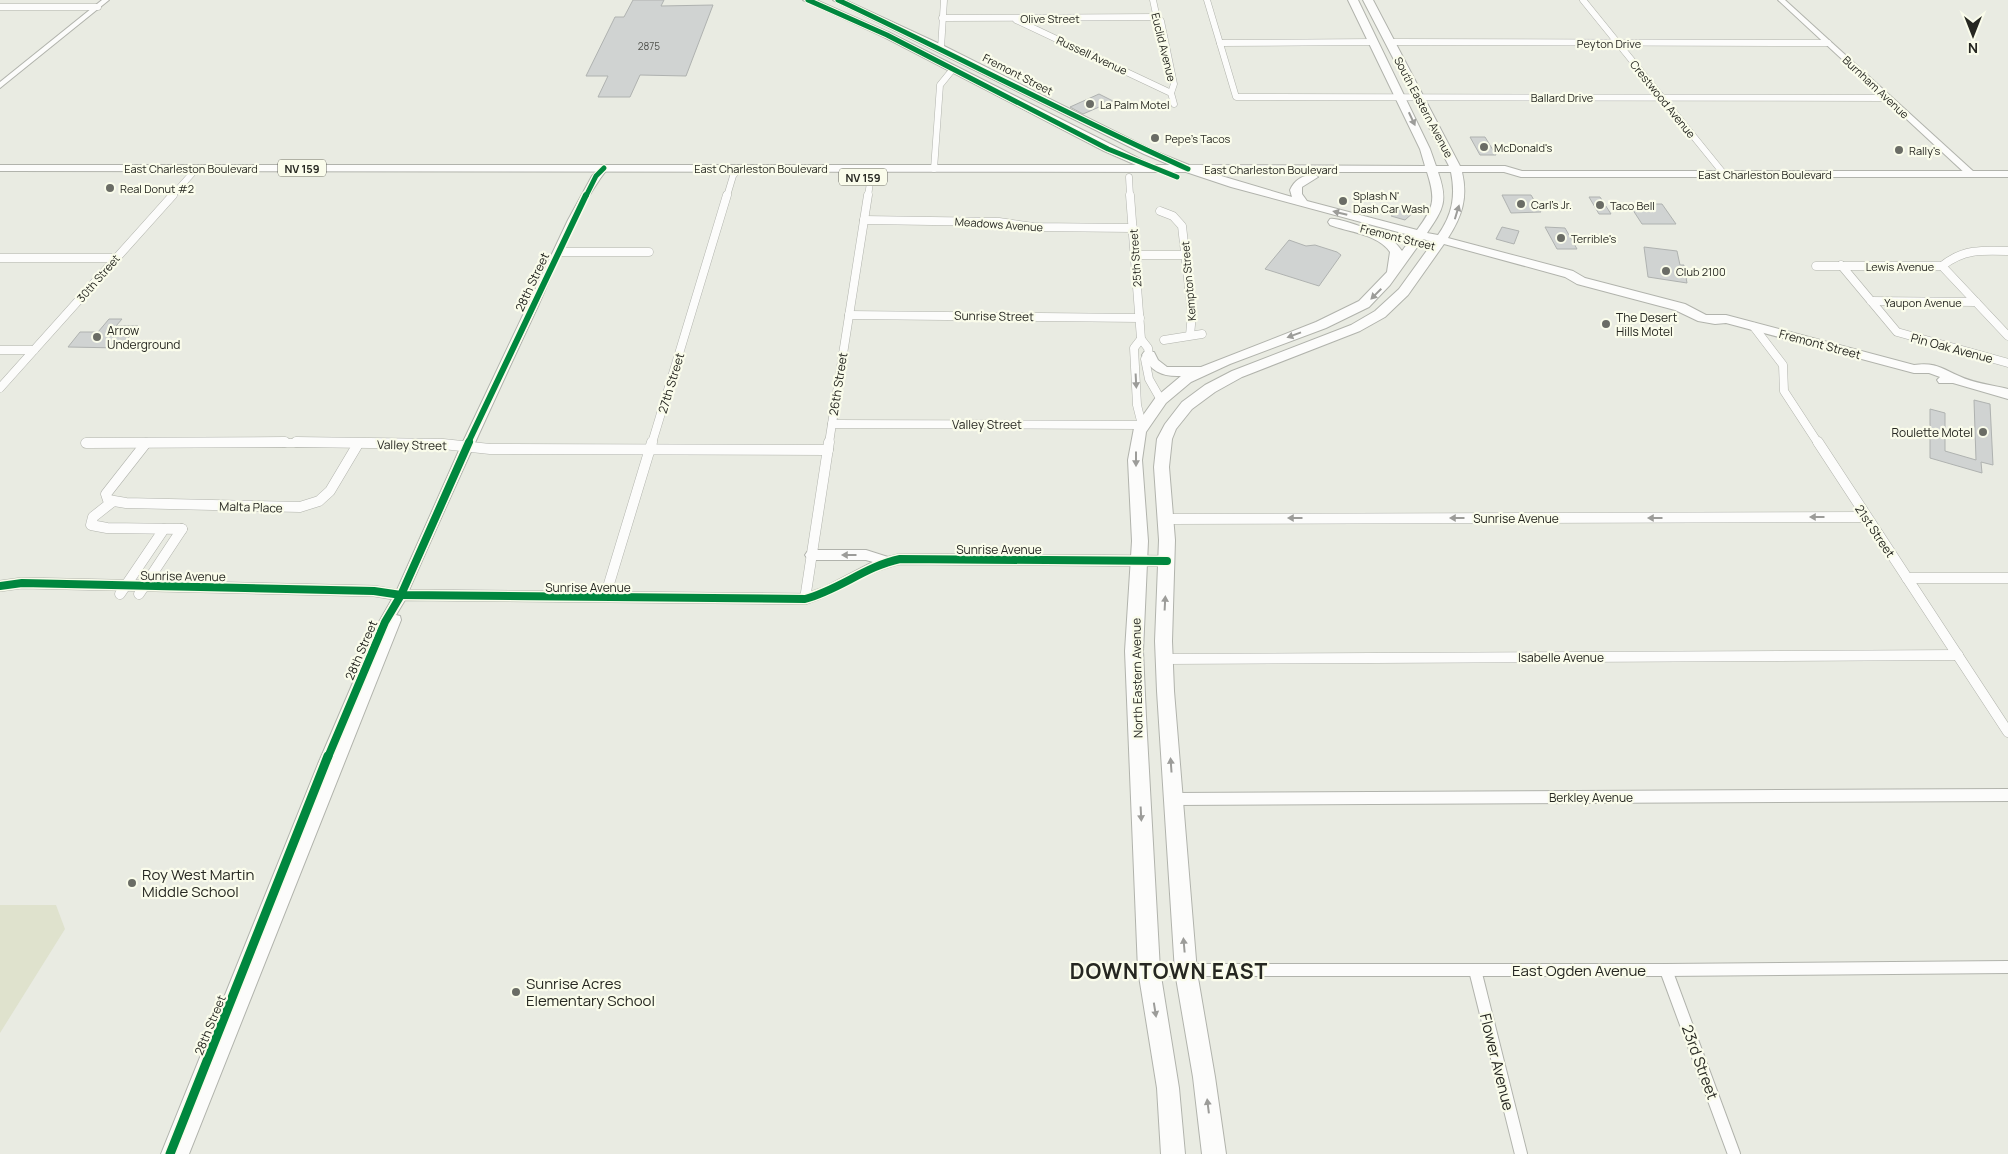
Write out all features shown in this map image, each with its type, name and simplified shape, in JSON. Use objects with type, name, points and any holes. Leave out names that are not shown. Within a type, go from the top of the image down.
[{"type":"main road","name":"Fremont Street","points":[[808,0],[878,31],[1108,149],[1153,169],[1258,202],[1334,222],[1419,238]]},
{"type":"main road","name":"Fremont Street","points":[[838,0],[941,48],[1110,134],[1188,169],[1214,178],[1566,282],[1581,281],[1680,307],[1689,313],[1718,321],[1726,319],[1914,369],[1922,375],[1947,381],[1953,379],[2008,394]]},
{"type":"main road","name":"South Eastern Avenue","points":[[1353,0],[1401,97],[1434,173],[1438,188],[1438,207],[1419,238]]},
{"type":"main road","name":"South Eastern Avenue","points":[[1368,0],[1418,97],[1440,134],[1458,173],[1460,201],[1458,211],[1455,220],[1439,243]]},
{"type":"main road","points":[[1108,149],[1116,156],[1117,161],[1116,164],[1108,169]]},
{"type":"main road","name":"East Charleston Boulevard","points":[[0,168],[409,176],[600,172],[871,172],[1214,178],[1434,173]]},
{"type":"main road","name":"East Charleston Boulevard","points":[[0,177],[386,168],[600,172]]},
{"type":"main road","points":[[386,168],[409,176],[441,168]]},
{"type":"main road","name":"East Charleston Boulevard","points":[[871,172],[934,168],[1188,169],[1458,173],[1510,178],[1521,174],[2008,174]]},
{"type":"main road","points":[[1303,203],[1295,188],[1299,183],[1312,177]]},
{"type":"main road","points":[[1334,222],[1345,228],[1378,238],[1390,245],[1394,249],[1396,257],[1393,273]]},
{"type":"main road","name":"North Eastern Avenue","points":[[1173,1154],[1168,1088],[1149,970],[1134,668],[1139,561],[1136,444],[1142,425],[1161,400],[1186,379],[1355,310],[1372,298],[1419,238]]},
{"type":"main road","points":[[1214,1154],[1206,1088],[1186,970],[1164,659],[1167,561],[1166,519],[1161,466],[1166,433],[1176,418],[1194,398],[1212,386],[1353,330],[1383,312],[1401,296],[1439,243]]},
{"type":"main road","points":[[1284,357],[1348,323],[1355,317],[1355,310]]},
{"type":"main road","points":[[1149,355],[1156,367],[1169,372],[1211,368]]},
{"type":"main road","points":[[1161,400],[1168,409],[1155,432],[1152,444],[1161,466]]},
{"type":"street","points":[[0,86],[106,0]]},
{"type":"street","points":[[941,48],[944,0]]},
{"type":"street","name":"Euclid Avenue","points":[[1153,0],[1174,84],[1171,93],[1174,104]]},
{"type":"street","points":[[1207,0],[1220,43],[1374,42]]},
{"type":"street","name":"Crestwood Avenue","points":[[1583,0],[1724,174]]},
{"type":"street","name":"Burnham Avenue","points":[[1781,0],[1970,174]]},
{"type":"street","points":[[0,7],[98,7]]},
{"type":"street","name":"Olive Street","points":[[942,18],[1158,17]]},
{"type":"street","name":"Russell Avenue","points":[[1013,18],[1171,93]]},
{"type":"street","name":"Peyton Drive","points":[[1390,42],[1828,43]]},
{"type":"street","name":"Ballard Drive","points":[[1220,43],[1236,97],[1888,98]]},
{"type":"street","points":[[934,168],[940,85],[953,69]]},
{"type":"street","name":"28th Street","points":[[170,1154],[330,764],[395,621],[402,596],[467,446],[559,252],[600,172]]},
{"type":"street","name":"27th Street","points":[[605,597],[735,172]]},
{"type":"street","name":"26th Street","points":[[805,599],[871,172]]},
{"type":"street","name":"30th Street","points":[[0,388],[193,173]]},
{"type":"street","name":"25th Street","points":[[1130,177],[1141,339],[1148,348],[1149,355],[1145,359],[1149,379],[1161,400]]},
{"type":"street","name":"Kempton Street","points":[[1160,211],[1174,216],[1182,226],[1192,314],[1190,335]]},
{"type":"street","name":"Meadows Avenue","points":[[864,220],[999,222],[1033,227],[1133,228]]},
{"type":"street","name":"Lewis Avenue","points":[[1816,266],[1942,266],[1952,257],[1964,251],[2008,251]]},
{"type":"street","points":[[559,252],[649,252]]},
{"type":"street","points":[[1135,255],[1186,255]]},
{"type":"street","points":[[0,258],[115,258]]},
{"type":"street","points":[[1841,265],[1871,302]]},
{"type":"street","points":[[1942,266],[2008,336]]},
{"type":"street","name":"Yaupon Avenue","points":[[1871,302],[1976,302]]},
{"type":"street","name":"Pin Oak Avenue","points":[[1871,302],[1897,332],[2008,363]]},
{"type":"street","name":"Sunrise Street","points":[[849,315],[1140,318]]},
{"type":"street","name":"21st Street","points":[[1754,327],[1783,365],[1786,393],[2008,732]]},
{"type":"street","points":[[1164,340],[1202,334]]},
{"type":"street","name":"25th Street","points":[[1141,339],[1134,348],[1137,405],[1142,425]]},
{"type":"street","points":[[0,350],[34,350]]},
{"type":"street","name":"Valley Street","points":[[832,424],[1142,425]]},
{"type":"street","name":"Valley Street","points":[[86,443],[216,441],[467,446],[490,449],[828,450]]},
{"type":"street","points":[[142,590],[182,530],[107,528],[91,525],[93,517],[112,502],[106,497],[106,494],[146,443]]},
{"type":"street","name":"Malta Place","points":[[112,502],[300,507],[319,501],[330,491],[358,444]]},
{"type":"street","name":"Sunrise Avenue","points":[[1166,519],[1866,517]]},
{"type":"street","points":[[123,590],[164,529]]},
{"type":"street","points":[[811,555],[866,555],[886,561]]},
{"type":"street","name":"Sunrise Avenue","points":[[2,587],[16,592],[142,590],[371,600],[402,596],[805,599],[834,588],[886,561],[1167,561]]},
{"type":"street","points":[[1907,578],[2008,578]]},
{"type":"street","name":"Isabelle Avenue","points":[[1164,659],[1958,655]]},
{"type":"street","name":"28th Street","points":[[180,1154],[296,867],[330,764]]},
{"type":"street","name":"Berkley Avenue","points":[[1174,799],[2008,795]]},
{"type":"street","name":"East Ogden Avenue","points":[[1149,970],[1666,970],[2008,967]]},
{"type":"street","name":"Flower Avenue","points":[[1474,970],[1521,1154]]},
{"type":"street","name":"23rd Street","points":[[1666,970],[1734,1154]]},
{"type":"green space","points":[[0,905],[56,905],[65,929],[0,1033]]},
{"type":"building","points":[[633,0],[664,0],[661,6],[713,5],[686,76],[640,75],[630,97],[598,97],[608,76],[586,76],[615,17],[624,17]]},
{"type":"building","name":"La Palm Motel","points":[[1099,94],[1113,101],[1083,114],[1070,107]]},
{"type":"building","name":"McDonald's","points":[[1470,137],[1485,137],[1496,155],[1480,155]]},
{"type":"building","name":"Carl's Jr.","points":[[1502,195],[1531,195],[1541,212],[1511,213]]},
{"type":"building","name":"Taco Bell","points":[[1589,197],[1600,197],[1611,214],[1599,214]]},
{"type":"building","points":[[1629,204],[1662,204],[1676,224],[1642,224]]},
{"type":"building","points":[[1400,206],[1415,211],[1405,220],[1391,216]]},
{"type":"building","points":[[1502,227],[1519,231],[1514,244],[1496,239]]},
{"type":"building","name":"Terrible's","points":[[1545,227],[1565,228],[1577,249],[1557,249]]},
{"type":"building","points":[[1289,240],[1306,246],[1315,245],[1341,255],[1319,286],[1265,269]]},
{"type":"building","name":"Club 2100","points":[[1644,247],[1677,251],[1680,265],[1684,265],[1687,283],[1648,277]]},
{"type":"building","name":"Arrow Underground","points":[[109,319],[122,319],[116,326],[138,326],[120,348],[68,347],[80,332],[98,332]]},
{"type":"building","name":"Roulette Motel","points":[[1974,400],[1990,404],[1993,465],[1981,462],[1982,473],[1930,458],[1930,409],[1945,413],[1945,451],[1976,460]]},
{"type":"cycle path","points":[[808,0],[887,35],[1108,149],[1177,177]]},
{"type":"cycle path","points":[[838,0],[941,48],[1110,134],[1188,169]]},
{"type":"cycle path","points":[[170,1154],[325,764],[385,622],[401,595],[467,446],[573,220],[596,176],[604,168]]},
{"type":"cycle path","points":[[0,586],[22,583],[374,591],[401,595],[805,599],[830,590],[875,566],[900,559],[1167,561]]},
{"type":"place","name":"La Palm Motel","points":[[1090,104]]},
{"type":"place","name":"Pepe's Tacos","points":[[1155,138]]},
{"type":"place","name":"McDonald's","points":[[1484,147]]},
{"type":"place","name":"Rally's","points":[[1899,150]]},
{"type":"place","name":"Real Donut #2","points":[[110,188]]},
{"type":"place","name":"Splash N' Dash Car Wash","points":[[1343,201]]},
{"type":"place","name":"Carl's Jr.","points":[[1521,204]]},
{"type":"place","name":"Taco Bell","points":[[1600,205]]},
{"type":"place","name":"Terrible's","points":[[1561,238]]},
{"type":"place","name":"Club 2100","points":[[1666,271]]},
{"type":"place","name":"The Desert Hills Motel","points":[[1606,324]]},
{"type":"place","name":"Arrow Underground","points":[[97,337]]},
{"type":"place","name":"Roulette Motel","points":[[1983,432]]},
{"type":"place","name":"Roy West Martin Middle School","points":[[132,883]]},
{"type":"place","name":"Sunrise Acres Elementary School","points":[[516,992]]},
{"type":"district","name":"DOWNTOWN EAST","points":[[1169,971]]}]
